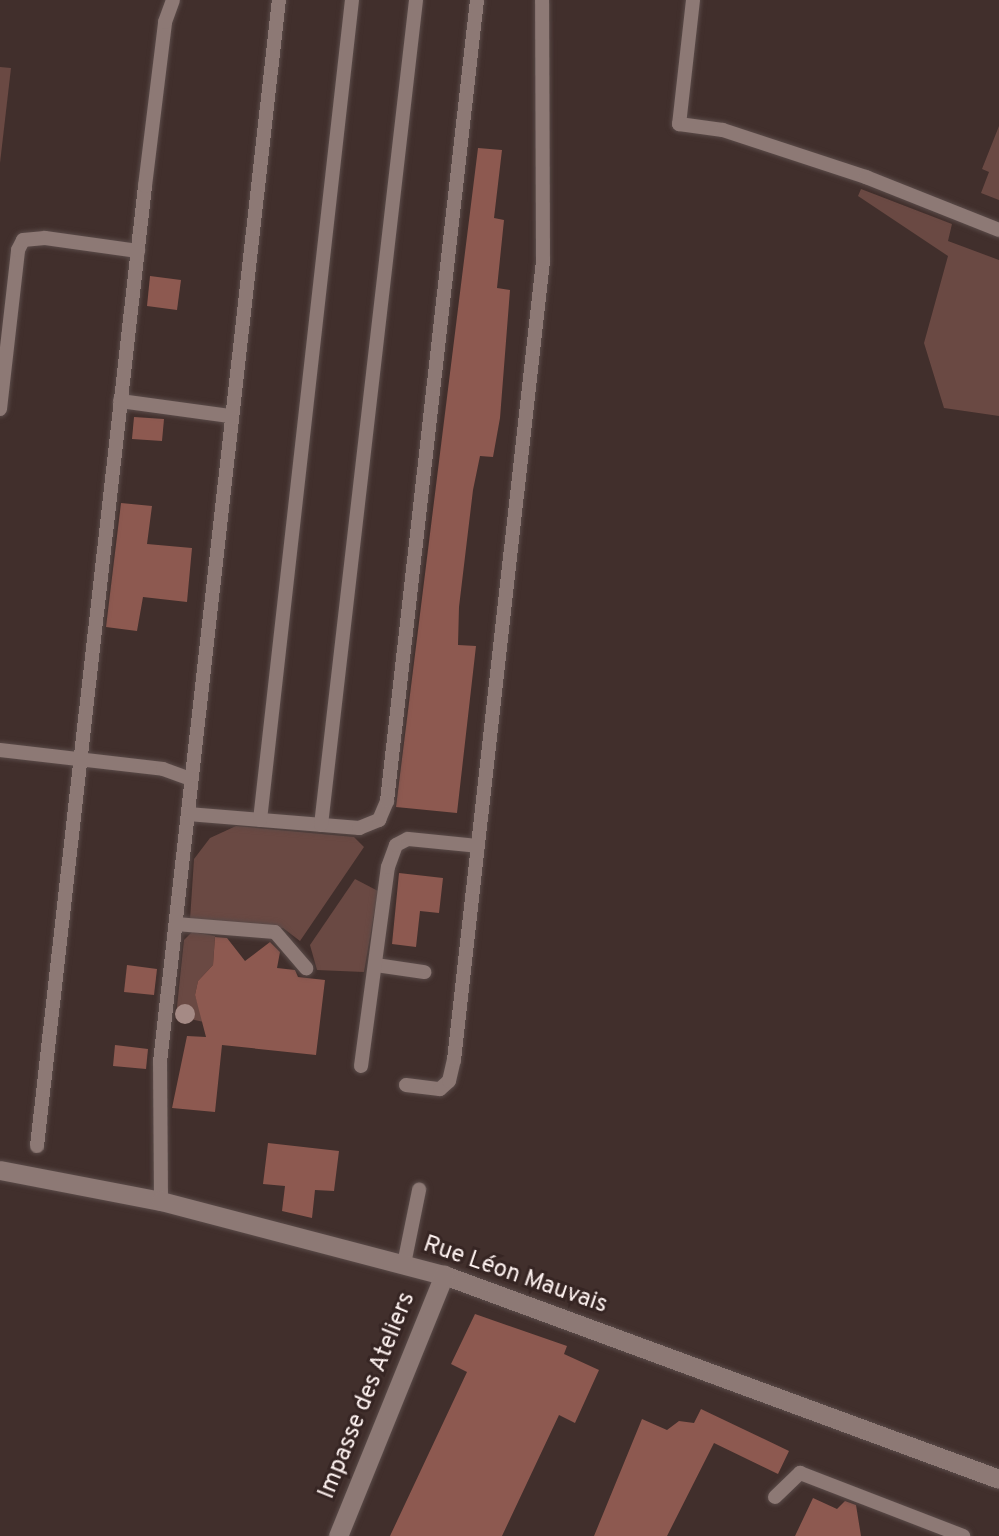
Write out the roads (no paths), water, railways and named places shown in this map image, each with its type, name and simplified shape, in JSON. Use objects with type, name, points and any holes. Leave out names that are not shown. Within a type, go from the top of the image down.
[{"type":"street","name":"Rue Léon Mauvais","points":[[0,1170],[161,1201],[444,1275],[999,1479]]},
{"type":"street","name":"Impasse des Ateliers","points":[[338,1536],[444,1275]]},
{"type":"lane","points":[[37,1146],[120,401],[165,22],[173,0]]},
{"type":"lane","points":[[161,1201],[160,1062],[230,416],[279,0]]},
{"type":"lane","points":[[260,820],[352,0]]},
{"type":"lane","points":[[321,825],[416,0]]},
{"type":"lane","points":[[188,814],[359,828],[379,820],[387,802],[477,0]]},
{"type":"lane","points":[[406,1085],[440,1089],[449,1081],[543,261],[541,0]]},
{"type":"lane","points":[[693,0],[678,124],[723,130],[866,177],[999,229]]},
{"type":"lane","points":[[0,409],[18,250],[23,240],[46,238],[138,251]]},
{"type":"lane","points":[[120,401],[230,416]]},
{"type":"lane","points":[[0,750],[163,769],[191,779]]},
{"type":"lane","points":[[361,1066],[388,867],[396,845],[408,839],[478,846]]},
{"type":"lane","points":[[176,924],[275,933],[306,968]]},
{"type":"lane","points":[[376,965],[425,972]]},
{"type":"lane","points":[[404,1264],[419,1190]]},
{"type":"lane","points":[[775,1497],[800,1473],[962,1536]]}]
